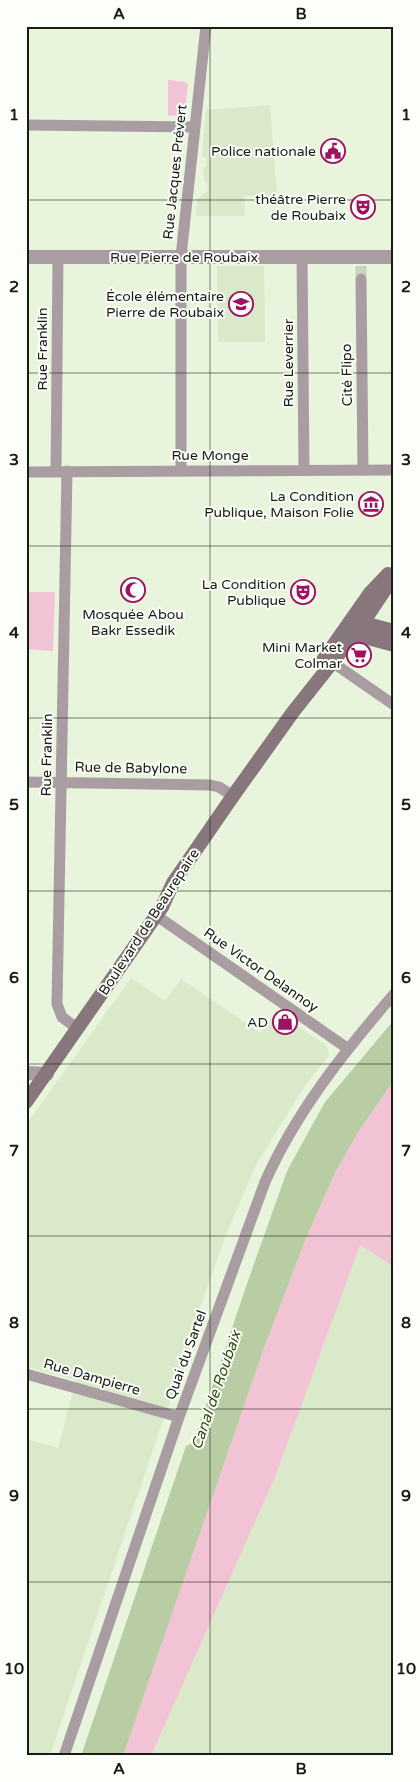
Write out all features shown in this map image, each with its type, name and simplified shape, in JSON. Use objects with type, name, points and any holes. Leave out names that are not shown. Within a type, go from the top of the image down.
[{"type":"main road","name":"Boulevard de Beaurepaire","points":[[26,1102],[156,916],[174,883],[233,796],[332,662],[376,587],[394,568]]},
{"type":"main road","name":"Boulevard de Beaurepaire","points":[[254,766],[288,712],[352,627],[394,576]]},
{"type":"main road","points":[[352,627],[394,631]]},
{"type":"main road","points":[[352,627],[394,645]]},
{"type":"street","name":"Rue Jacques Prévert","points":[[181,471],[181,256],[206,26]]},
{"type":"street","points":[[26,125],[195,127]]},
{"type":"street","name":"Rue Pierre de Roubaix","points":[[26,257],[341,256],[394,249]]},
{"type":"street","name":"Rue Leverrier","points":[[302,256],[304,470]]},
{"type":"street","name":"Rue Pierre de Roubaix","points":[[341,256],[360,261],[394,257]]},
{"type":"street","name":"Rue Franklin","points":[[58,257],[62,472],[62,782],[57,1004],[62,1017],[78,1030]]},
{"type":"street","name":"Cité Flipo","points":[[361,279],[363,470]]},
{"type":"street","name":"Rue Monge","points":[[26,472],[394,470]]},
{"type":"street","points":[[332,662],[394,705]]},
{"type":"street","name":"Rue de Babylone","points":[[26,782],[210,784],[219,787],[233,796]]},
{"type":"street","name":"Rue Victor Delannoy","points":[[156,916],[347,1048]]},
{"type":"street","name":"Quai du Sartel","points":[[64,1756],[179,1417],[267,1178],[313,1097],[347,1048],[394,994]]},
{"type":"street","points":[[26,1073],[47,1074]]},
{"type":"street","name":"Rue Dampierre","points":[[26,1374],[179,1417]]},
{"type":"shaded area","points":[[168,80],[188,84],[185,112],[182,115],[168,116]]},
{"type":"shaded area","points":[[270,105],[277,196],[245,196],[244,216],[196,216],[197,199],[208,191],[207,183],[204,181],[203,168],[206,166],[206,158],[202,156],[206,110]]},
{"type":"shaded area","name":"École élémentaire Pierre de Roubaix","points":[[217,266],[264,266],[265,342],[218,342]]},
{"type":"shaded area","points":[[26,592],[55,592],[53,651],[26,649]]},
{"type":"shaded area","points":[[131,978],[165,1001],[181,979],[261,1033],[276,1011],[327,1046],[329,1055],[304,1087],[256,1165],[225,1237],[189,1339],[193,1343],[160,1429],[50,1756],[26,1756],[26,1439],[58,1448],[76,1380],[26,1367],[26,1125]]},
{"type":"shaded area","points":[[394,1080],[394,1267],[360,1245],[276,1475],[151,1756],[123,1756],[264,1348],[307,1236],[335,1173],[357,1134]]},
{"type":"shaded area","points":[[360,1244],[394,1267],[394,1756],[151,1756],[276,1475]]},
{"type":"water","name":"Canal de Roubaix","points":[[394,1020],[394,1080],[357,1134],[335,1173],[307,1236],[264,1348],[123,1756],[81,1756],[186,1446],[193,1443],[287,1171],[325,1102]]},
{"type":"tunnel","points":[[361,266],[361,279]]},
{"type":"place","name":"Police nationale","points":[[333,151]]},
{"type":"place","name":"théâtre Pierre de Roubaix","points":[[363,207]]},
{"type":"place","name":"École élémentaire Pierre de Roubaix","points":[[241,304]]},
{"type":"place","name":"La Condition Publique, Maison Folie","points":[[371,504]]},
{"type":"place","name":"Mosquée Abou Bakr Essedik","points":[[133,590]]},
{"type":"place","name":"La Condition Publique","points":[[303,592]]},
{"type":"place","name":"Mini Market Colmar","points":[[359,655]]},
{"type":"place","name":"AD","points":[[285,1022]]}]
